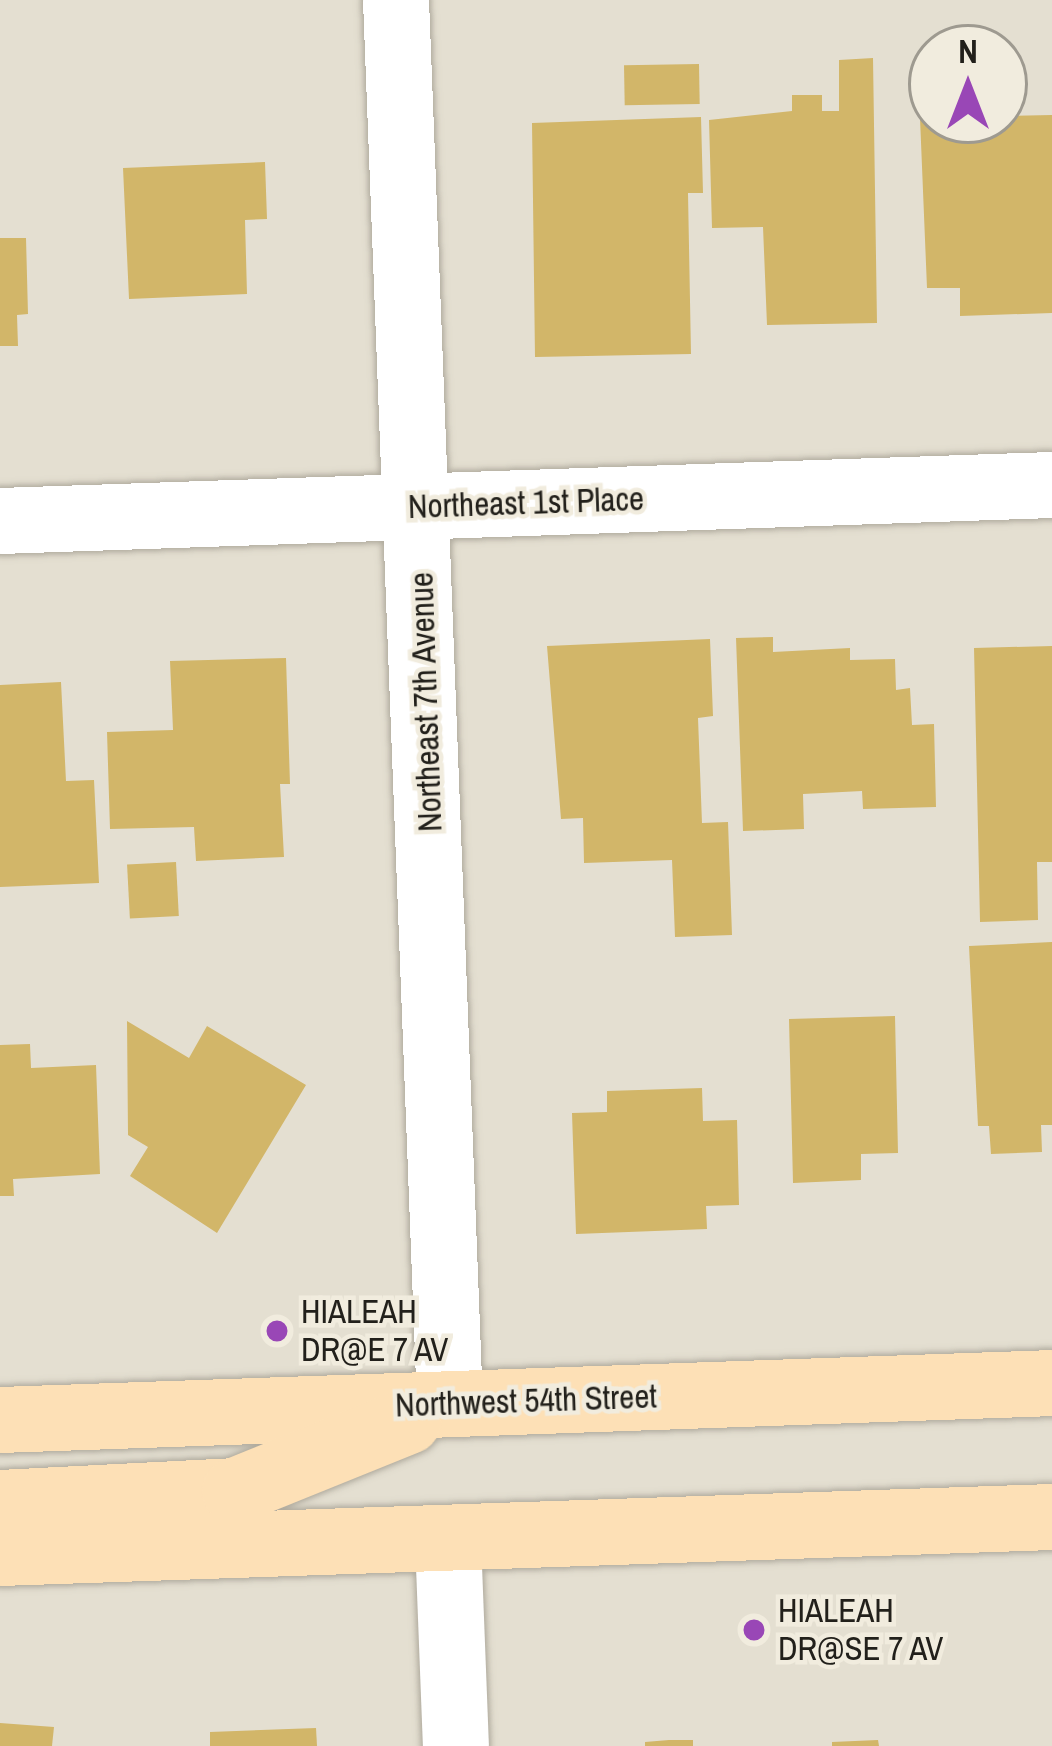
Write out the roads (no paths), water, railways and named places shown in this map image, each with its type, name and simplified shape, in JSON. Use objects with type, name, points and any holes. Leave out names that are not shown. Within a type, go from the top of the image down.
[{"type":"main road","name":"Northwest 54th Street","points":[[0,1420],[1052,1383]]},
{"type":"main road","points":[[0,1503],[235,1491],[450,1404]]},
{"type":"main road","points":[[0,1553],[1052,1517]]},
{"type":"street","name":"Northeast 7th Avenue","points":[[396,0],[450,1404]]},
{"type":"street","name":"Northeast 1st Place","points":[[0,521],[1052,485]]},
{"type":"street","points":[[448,1540],[456,1746]]},
{"type":"place","name":"HIALEAH DR@E 7 AV","points":[[277,1331]]},
{"type":"place","name":"HIALEAH DR@SE 7 AV","points":[[754,1630]]}]
